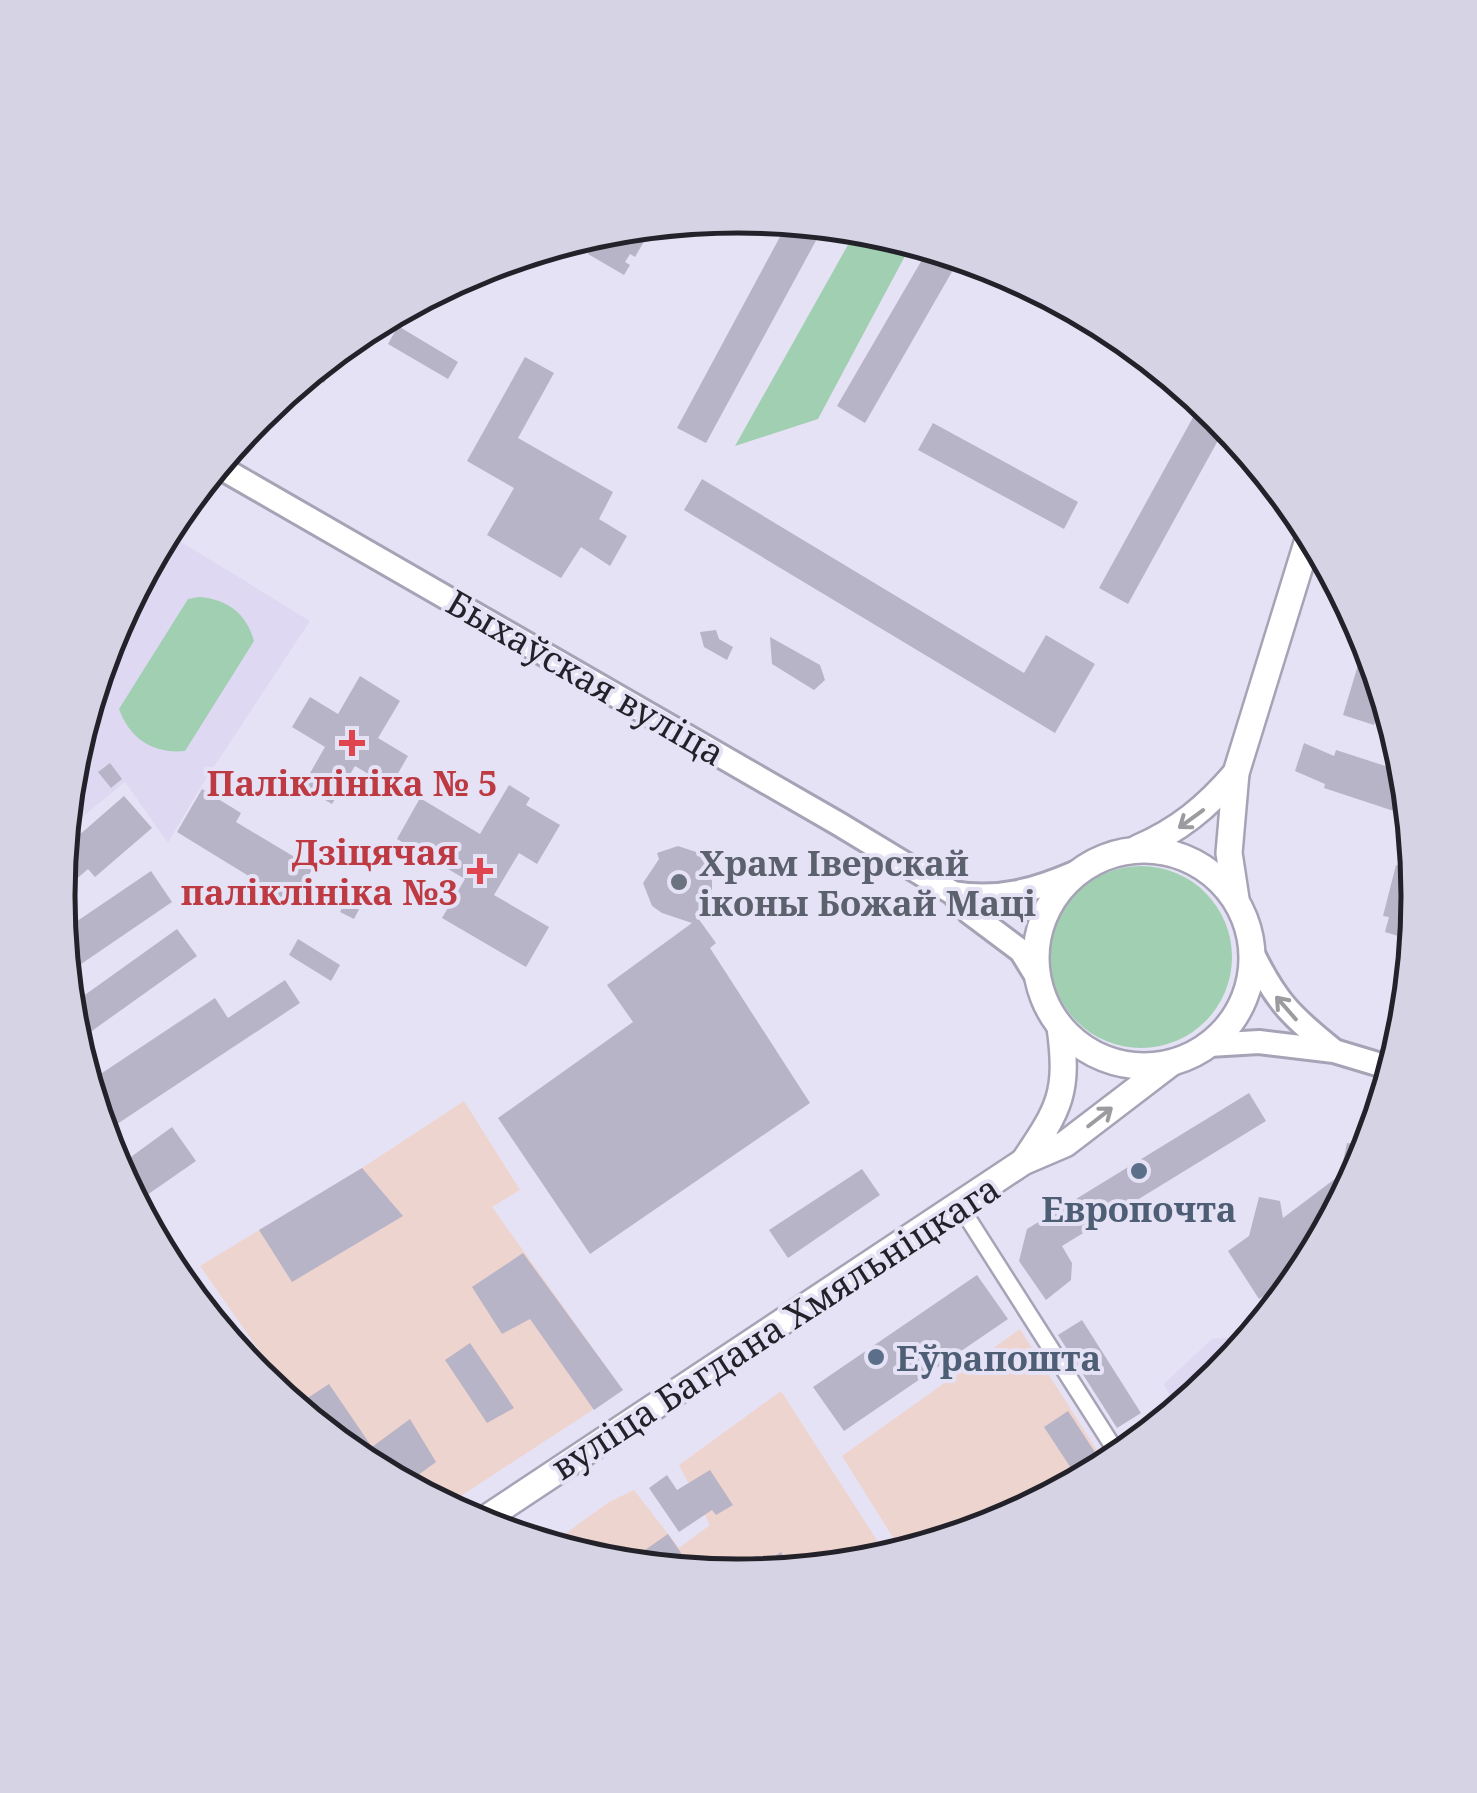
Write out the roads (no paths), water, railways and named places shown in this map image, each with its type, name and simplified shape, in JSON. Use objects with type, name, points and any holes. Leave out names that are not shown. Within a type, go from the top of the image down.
[{"type":"main road","name":"Быхаўская вуліца","points":[[229,472],[840,824],[953,894],[969,912],[1021,951],[1037,977]]},
{"type":"main road","points":[[1304,551],[1236,773],[1229,854],[1236,899],[1248,925],[1253,954],[1271,992],[1292,1017],[1334,1051]]},
{"type":"main road","points":[[1236,773],[1194,816],[1170,834],[1134,850],[1104,857],[1077,872],[1051,902],[1037,938],[1037,977],[1060,1027],[1092,1053],[1131,1065],[1171,1063],[1209,1045],[1233,1020],[1248,988],[1253,954]]},
{"type":"main road","points":[[1134,850],[1173,853],[1208,870],[1236,899]]},
{"type":"main road","name":"Быхаўская вуліца","points":[[953,894],[980,898],[1013,895],[1077,872]]},
{"type":"main road","name":"вуліца Багдана Хмяльніцкага","points":[[1024,1162],[1060,1102],[1065,1075],[1060,1027]]},
{"type":"main road","points":[[1209,1045],[1259,1042],[1334,1051],[1380,1065]]},
{"type":"main road","name":"вуліца Багдана Хмяльніцкага","points":[[495,1513],[1024,1162],[1065,1144],[1171,1063]]},
{"type":"street","points":[[960,1206],[1112,1445]]},
{"type":"place","name":"Паліклініка № 5","points":[[352,743]]},
{"type":"place","name":"Дзіцячая паліклініка №3","points":[[480,871]]},
{"type":"place","name":"Храм Іверскай іконы Божай Маці","points":[[679,882]]},
{"type":"place","name":"Европочта","points":[[1139,1171]]},
{"type":"place","name":"Еўрапошта","points":[[876,1357]]}]
